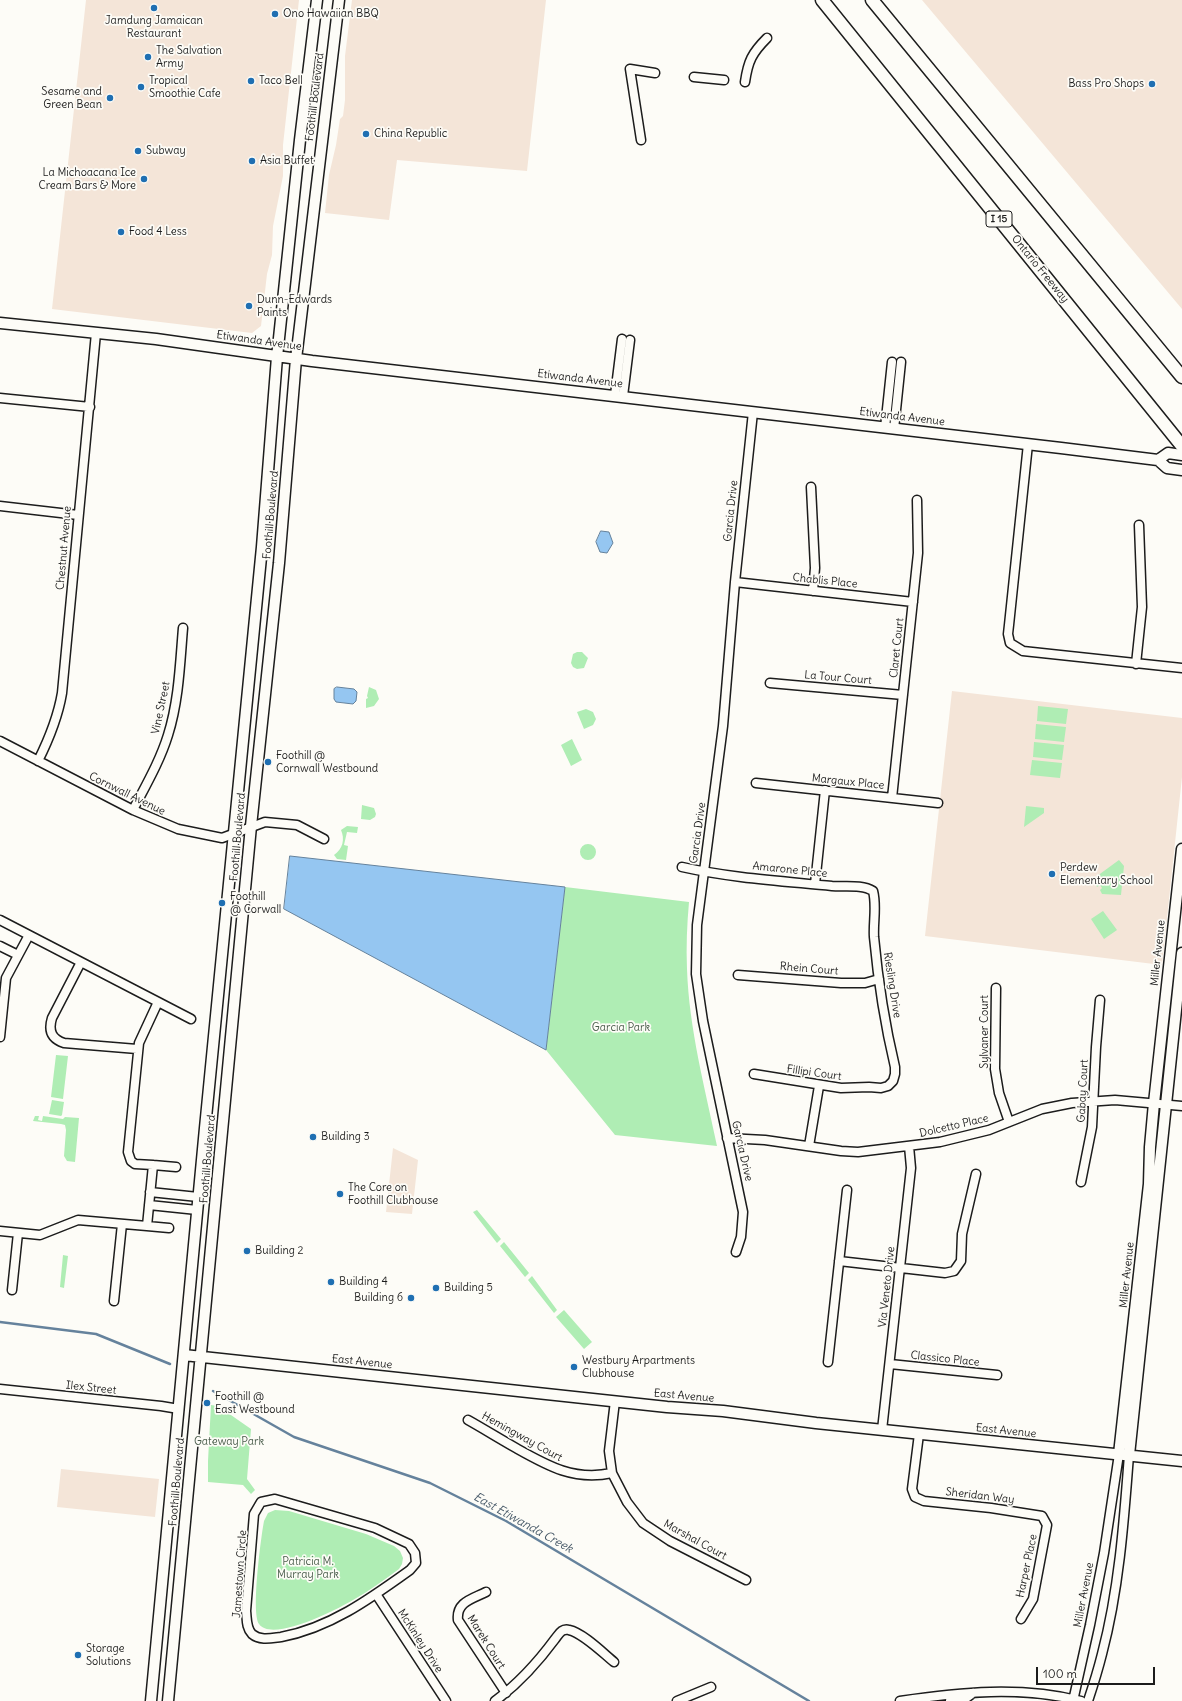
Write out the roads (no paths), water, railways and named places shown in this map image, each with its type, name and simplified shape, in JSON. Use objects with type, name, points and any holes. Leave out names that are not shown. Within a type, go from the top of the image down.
[{"type":"highway","name":"Ontario Freeway","points":[[822,0],[1179,441]]},
{"type":"highway","points":[[872,0],[1182,377]]},
{"type":"main road","name":"Foothill Boulevard","points":[[151,1701],[180,1409],[198,1197],[262,547],[278,357],[300,140],[317,0]]},
{"type":"main road","name":"Foothill Boulevard","points":[[168,1701],[251,826],[277,577],[296,359],[339,0]]},
{"type":"main road","name":"Etiwanda Avenue","points":[[0,323],[200,345],[278,357],[1158,460],[1167,468],[1182,470]]},
{"type":"main road","name":"Etiwanda Avenue","points":[[1158,460],[1168,453],[1182,455]]},
{"type":"main road","name":"Miller Avenue","points":[[1124,1455],[1149,1184],[1150,1147],[1154,1103],[1182,849]]},
{"type":"main road","name":"Miller Avenue","points":[[1124,1455],[1166,1104],[1182,953]]},
{"type":"main road","name":"East Avenue","points":[[184,1355],[614,1401],[723,1411],[770,1418],[1182,1462]]},
{"type":"street","points":[[745,82],[749,60],[754,51],[767,38]]},
{"type":"street","points":[[641,140],[630,69],[655,73]]},
{"type":"street","points":[[694,77],[724,80]]},
{"type":"street","name":"Chestnut Avenue","points":[[38,760],[48,740],[60,702],[90,407],[96,333]]},
{"type":"street","points":[[619,396],[622,339]]},
{"type":"street","points":[[619,396],[630,340]]},
{"type":"street","points":[[890,428],[892,362]]},
{"type":"street","points":[[890,428],[901,362]]},
{"type":"street","points":[[0,398],[90,407]]},
{"type":"street","name":"Garcia Drive","points":[[736,1252],[741,1237],[743,1212],[703,1021],[696,974],[696,925],[723,726],[735,582],[753,412]]},
{"type":"street","points":[[1028,444],[1008,634],[1010,643],[1023,651],[1182,668]]},
{"type":"street","points":[[811,487],[815,568],[813,591]]},
{"type":"street","name":"Claret Court","points":[[892,798],[918,553],[917,500]]},
{"type":"street","points":[[0,506],[78,515]]},
{"type":"street","points":[[1136,664],[1142,606],[1138,525]]},
{"type":"street","name":"Chablis Place","points":[[735,582],[913,602]]},
{"type":"street","name":"Vine Street","points":[[133,810],[155,767],[168,735],[177,690],[183,628]]},
{"type":"street","name":"La Tour Court","points":[[770,683],[903,695]]},
{"type":"street","name":"Cornwall Avenue","points":[[0,741],[133,810],[161,823],[192,833],[222,838],[251,826],[266,822],[298,825],[324,839]]},
{"type":"street","name":"Margaux Place","points":[[756,783],[938,803]]},
{"type":"street","points":[[815,884],[825,790]]},
{"type":"street","name":"Amarone Place","points":[[682,867],[704,872],[846,888],[867,887],[873,891]]},
{"type":"street","name":"Riesling Drive","points":[[873,891],[875,901],[874,935],[879,979],[895,1067],[895,1074],[892,1081]]},
{"type":"street","points":[[0,920],[191,1019]]},
{"type":"street","points":[[0,1037],[6,978],[29,935]]},
{"type":"street","points":[[0,946],[18,955]]},
{"type":"street","points":[[81,962],[52,1018],[50,1032],[55,1039],[64,1042],[138,1049]]},
{"type":"street","name":"Rhein Court","points":[[738,975],[841,983],[865,983],[879,979]]},
{"type":"street","name":"Sylvaner Court","points":[[996,988],[995,1070],[999,1093],[1009,1122]]},
{"type":"street","name":"Gabay Court","points":[[1081,1182],[1091,1136],[1100,1000]]},
{"type":"street","points":[[158,1002],[139,1043],[128,1158],[135,1164],[176,1168]]},
{"type":"street","name":"Fillipi Court","points":[[754,1074],[818,1086],[841,1088],[881,1088],[888,1086],[892,1081]]},
{"type":"street","points":[[809,1146],[818,1086]]},
{"type":"street","name":"Dolcetto Place","points":[[727,1138],[765,1140],[858,1152],[947,1140],[989,1130],[1056,1106],[1094,1100],[1115,1100],[1182,1106]]},
{"type":"street","name":"Via Veneto Drive","points":[[882,1430],[911,1168],[909,1146]]},
{"type":"street","points":[[147,1226],[152,1166]]},
{"type":"street","points":[[839,1261],[945,1273],[954,1271],[957,1269],[960,1261],[964,1224],[976,1174]]},
{"type":"street","points":[[150,1189],[178,1195],[198,1197]]},
{"type":"street","points":[[828,1362],[847,1190]]},
{"type":"street","points":[[149,1204],[197,1210]]},
{"type":"street","points":[[0,1231],[40,1235],[78,1220],[169,1228]]},
{"type":"street","points":[[114,1301],[122,1224]]},
{"type":"street","points":[[12,1290],[18,1233]]},
{"type":"street","name":"Classico Place","points":[[890,1364],[997,1375]]},
{"type":"street","name":"Ilex Street","points":[[0,1389],[180,1409]]},
{"type":"street","name":"Marshal Court","points":[[614,1401],[609,1450],[612,1473],[627,1502],[643,1523],[670,1541],[746,1580]]},
{"type":"street","name":"Hemingway Court","points":[[468,1420],[556,1470],[577,1475],[612,1473]]},
{"type":"street","name":"Sheridan Way","points":[[919,1434],[912,1489],[916,1498],[924,1501],[991,1508],[1042,1516]]},
{"type":"street","name":"Miller Avenue","points":[[1076,1700],[1124,1455]]},
{"type":"street","name":"Miller Avenue","points":[[1088,1701],[1102,1654],[1112,1608],[1123,1526],[1124,1455]]},
{"type":"street","name":"Jamestown Circle","points":[[275,1499],[375,1528],[409,1544],[415,1553],[416,1563],[410,1570],[376,1594],[346,1613],[294,1634],[269,1639],[257,1637],[252,1634],[247,1626],[246,1611],[254,1514],[261,1502],[275,1499]]},
{"type":"street","name":"Harper Place","points":[[1021,1619],[1033,1599],[1047,1524],[1042,1516]]},
{"type":"street","name":"Marek Court","points":[[486,1592],[461,1605],[457,1612],[458,1620],[506,1693]]},
{"type":"street","name":"McKinley Drive","points":[[376,1594],[446,1701]]},
{"type":"street","points":[[495,1701],[506,1693],[543,1656],[561,1631],[568,1629],[577,1632],[614,1662]]},
{"type":"street","points":[[677,1701],[711,1687]]},
{"type":"street","points":[[900,1701],[973,1693],[1006,1692],[1041,1694],[1076,1700]]},
{"type":"street","points":[[950,1701],[965,1699],[973,1693]]},
{"type":"water","points":[[601,531],[609,532],[613,543],[607,553],[600,552],[596,542]]},
{"type":"water","points":[[337,687],[354,689],[357,692],[356,701],[353,704],[336,702],[334,699],[334,689]]},
{"type":"water","points":[[290,856],[565,887],[546,1050],[284,909]]},
{"type":"waterway","name":"East Etiwanda Creek","points":[[0,1322],[96,1334],[170,1364]]},
{"type":"waterway","name":"East Etiwanda Creek","points":[[213,1391],[294,1437],[430,1483],[506,1521],[809,1701]]},
{"type":"place","name":"Jamdung Jamaican Restaurant","points":[[154,8]]},
{"type":"place","name":"Ono Hawaiian BBQ","points":[[275,14]]},
{"type":"place","name":"The Salvation Army","points":[[148,57]]},
{"type":"place","name":"Taco Bell","points":[[251,81]]},
{"type":"place","name":"Bass Pro Shops","points":[[1152,84]]},
{"type":"place","name":"Tropical Smoothie Cafe","points":[[141,87]]},
{"type":"place","name":"Sesame and Green Bean","points":[[110,98]]},
{"type":"place","name":"China Republic","points":[[366,134]]},
{"type":"place","name":"Subway","points":[[138,151]]},
{"type":"place","name":"Asia Buffet","points":[[252,161]]},
{"type":"place","name":"La Michoacana Ice Cream Bars & More","points":[[144,179]]},
{"type":"place","name":"Food 4 Less","points":[[121,232]]},
{"type":"place","name":"Dunn-Edwards Paints","points":[[249,306]]},
{"type":"place","name":"Foothill @ Cornwall Westbound","points":[[268,762]]},
{"type":"place","name":"Perdew Elementary School","points":[[1052,874]]},
{"type":"place","name":"Foothill @ Corwall","points":[[222,903]]},
{"type":"place","name":"Building 3","points":[[313,1137]]},
{"type":"place","name":"The Core on Foothill Clubhouse","points":[[340,1194]]},
{"type":"place","name":"Building 2","points":[[247,1251]]},
{"type":"place","name":"Building 4","points":[[331,1282]]},
{"type":"place","name":"Building 5","points":[[436,1288]]},
{"type":"place","name":"Building 6","points":[[411,1298]]},
{"type":"place","name":"Westbury Arpartments Clubhouse","points":[[574,1367]]},
{"type":"place","name":"Foothill @ East Westbound","points":[[207,1403]]},
{"type":"place","name":"Storage Solutions","points":[[78,1655]]},
{"type":"park label","name":"Garcia Park","points":[[621,1028]]},
{"type":"park label","name":"Gateway Park","points":[[229,1442]]},
{"type":"park label","name":"Patricia M. Murray Park","points":[[308,1568]]}]
